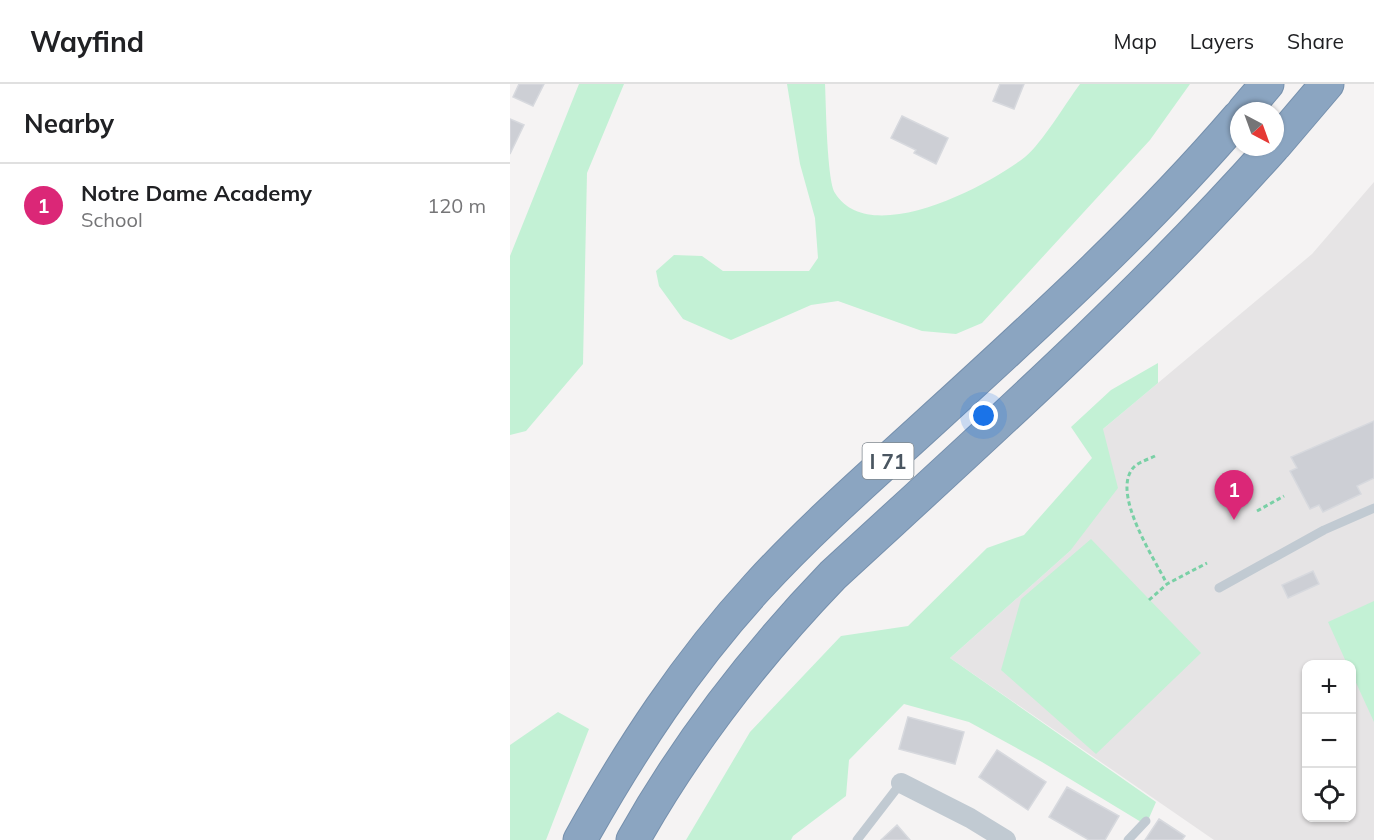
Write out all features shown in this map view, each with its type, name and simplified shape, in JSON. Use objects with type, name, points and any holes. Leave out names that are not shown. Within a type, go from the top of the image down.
[{"type":"highway","name":"I 71","points":[[1284,134],[1327,84]]},
{"type":"highway","name":"I 71","points":[[580,840],[649,723],[699,655],[758,586],[827,516],[1123,241],[1254,99]]},
{"type":"highway","name":"I 71","points":[[633,840],[688,748],[755,660],[795,614],[833,575],[1093,335],[1210,218],[1265,156]]},
{"type":"street","points":[[901,783],[1006,840]]},
{"type":"lane","points":[[1219,588],[1324,530],[1374,508]]},
{"type":"lane","points":[[857,840],[901,783]]},
{"type":"lane","points":[[1128,840],[1146,821]]},
{"type":"path","points":[[1155,456],[1134,467],[1126,483],[1128,506],[1167,584]]},
{"type":"path","points":[[1257,511],[1284,496]]},
{"type":"path","points":[[1149,600],[1167,584],[1207,563]]},
{"type":"shaded area","points":[[1374,182],[1374,840],[1214,840],[950,658],[1070,551],[1103,429],[1312,254]]},
{"type":"green space","points":[[579,84],[624,84],[587,173],[583,364],[526,431],[510,435],[510,256]]},
{"type":"green space","points":[[787,84],[825,84],[832,185],[835,193],[851,209],[874,215],[900,214],[929,207],[958,196],[1008,169],[1025,157],[1039,142],[1080,84],[1190,84],[1150,140],[982,323],[956,334],[922,331],[838,301],[811,305],[731,340],[683,319],[659,286],[656,271],[674,255],[702,256],[723,271],[809,271],[818,258],[815,218],[800,164]]},
{"type":"green space","points":[[1158,363],[1158,383],[1103,429],[1118,488],[1070,551],[950,658],[1156,802],[1146,825],[1042,762],[969,722],[904,704],[849,760],[846,796],[793,836],[791,840],[686,840],[750,732],[841,636],[908,626],[987,548],[1024,535],[1092,458],[1071,427],[1111,390]]},
{"type":"green space","points":[[1091,539],[1201,653],[1096,754],[1001,670],[1021,599]]},
{"type":"green space","points":[[1374,601],[1374,722],[1356,683],[1356,660],[1345,660],[1328,622]]},
{"type":"green space","points":[[558,712],[589,729],[546,840],[510,840],[510,745]]},
{"type":"building","points":[[519,84],[544,84],[533,106],[513,97]]},
{"type":"building","points":[[1000,84],[1024,84],[1014,109],[993,101]]},
{"type":"building","points":[[902,116],[948,138],[936,164],[914,153],[916,150],[891,138]]},
{"type":"building","points":[[510,119],[524,125],[510,154]]},
{"type":"building","points":[[1374,421],[1374,478],[1357,486],[1361,494],[1323,512],[1319,505],[1310,509],[1290,471],[1297,468],[1291,457]]},
{"type":"building","points":[[1313,571],[1319,584],[1288,598],[1282,585]]},
{"type":"building","points":[[908,717],[964,732],[955,764],[899,749]]},
{"type":"building","points":[[997,750],[1046,782],[1028,810],[979,777]]},
{"type":"building","points":[[1067,787],[1119,816],[1105,840],[1089,840],[1049,817]]},
{"type":"building","points":[[1159,819],[1185,836],[1182,840],[1145,840]]},
{"type":"building","points":[[897,825],[910,840],[881,840]]},
{"type":"place","name":"Notre Dame Academy","points":[[1234,520]]}]
